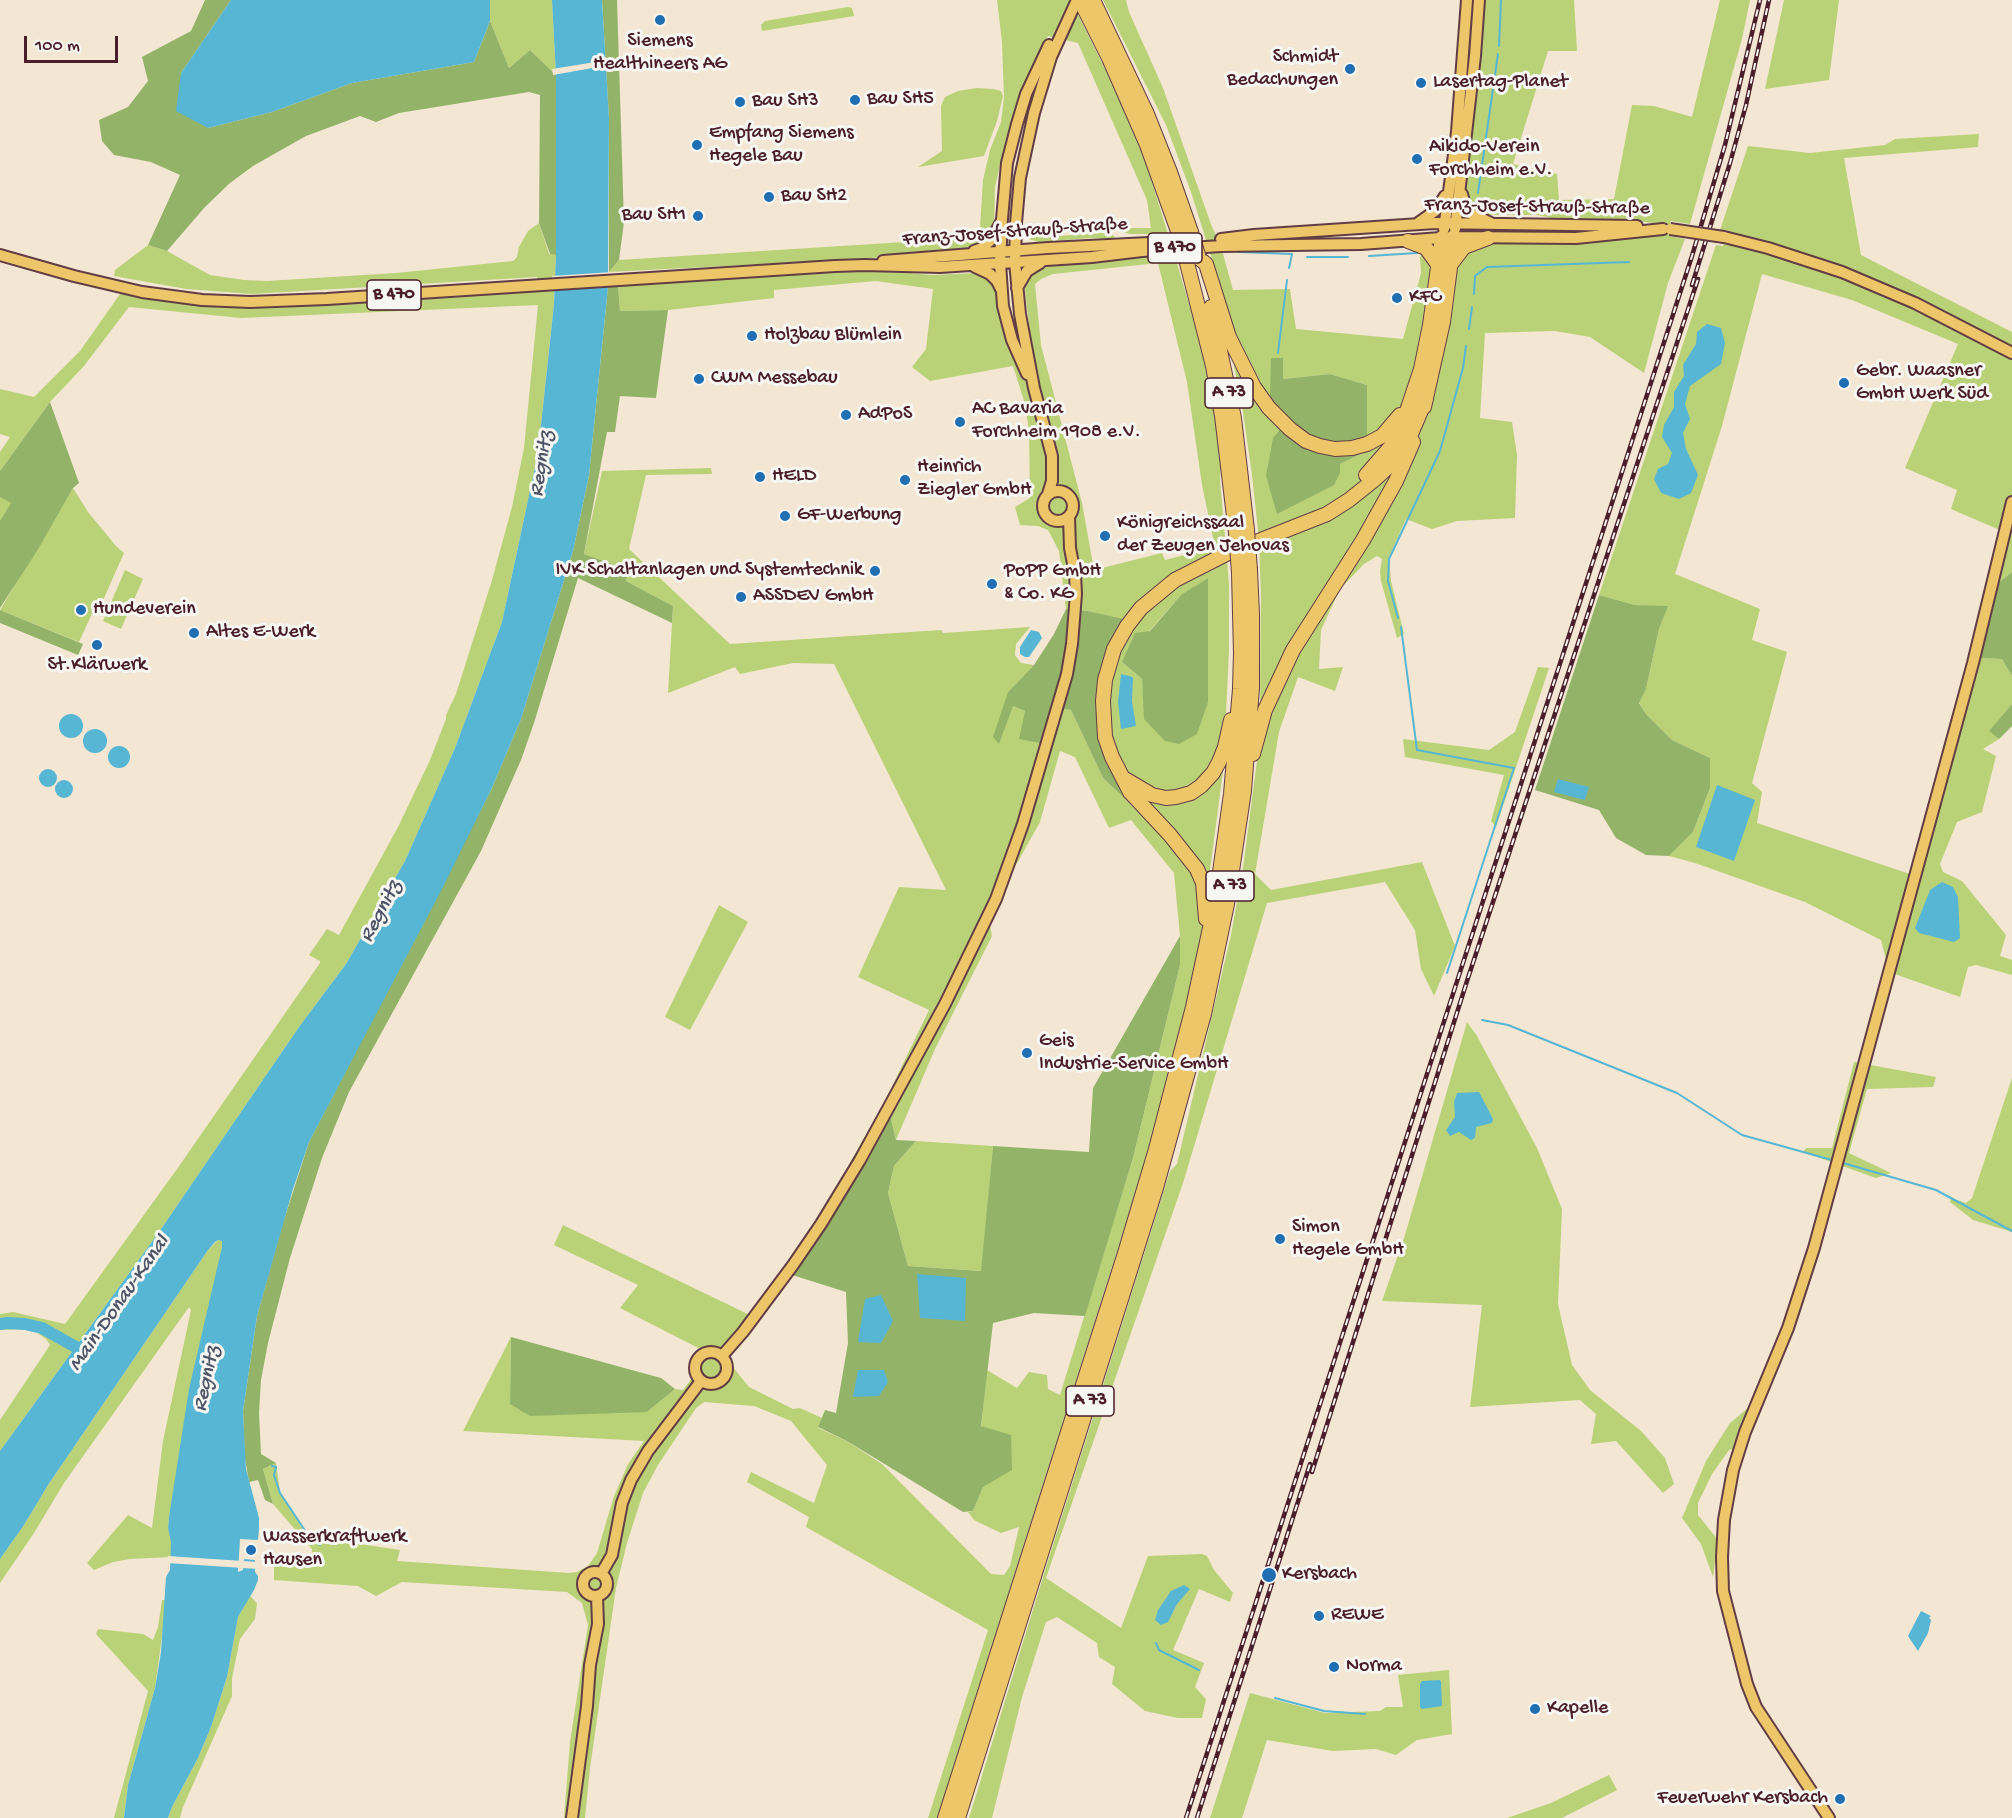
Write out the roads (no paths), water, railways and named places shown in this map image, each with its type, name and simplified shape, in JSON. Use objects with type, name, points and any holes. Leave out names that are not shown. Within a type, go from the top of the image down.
[{"type":"highway","name":"A 73","points":[[945,1818],[1125,1253],[1175,1076],[1193,1007],[1215,900],[1230,804],[1240,689],[1244,572],[1241,531],[1192,258],[1147,114],[1094,10],[1078,0]]},
{"type":"highway","points":[[1244,791],[1265,710],[1276,683],[1293,650],[1363,540],[1396,480],[1418,430],[1438,347],[1449,231]]},
{"type":"highway","points":[[1279,532],[1346,493],[1375,467],[1393,444],[1415,388],[1445,266],[1464,247],[1488,238]]},
{"type":"highway","points":[[1408,241],[1420,244],[1429,250],[1445,266]]},
{"type":"highway","points":[[1192,258],[1206,264],[1229,337],[1254,387],[1269,408],[1306,441],[1335,449],[1367,444],[1382,436],[1394,425],[1415,388]]},
{"type":"highway","points":[[1206,946],[1203,883],[1197,869],[1170,835],[1130,792],[1112,757],[1106,737],[1103,701],[1105,680],[1114,650],[1127,626],[1141,608],[1175,580],[1207,562],[1327,514],[1374,480],[1386,469],[1411,434],[1426,399]]},
{"type":"highway","name":"A 73","points":[[957,1818],[1114,1326],[1167,1150],[1212,980],[1227,904],[1244,791],[1252,677],[1252,614],[1244,572]]},
{"type":"highway","points":[[1123,777],[1152,795],[1166,798],[1191,793],[1201,786],[1213,773],[1225,747],[1240,689]]},
{"type":"main road","points":[[1034,388],[1006,323],[1002,291],[1000,263],[1007,163],[1026,94],[1049,46],[1078,0]]},
{"type":"main road","points":[[1449,231],[1449,190],[1467,0]]},
{"type":"main road","points":[[1449,231],[1461,188],[1479,0]]},
{"type":"main road","points":[[722,1356],[794,1265],[821,1224],[850,1177],[945,1004],[996,899],[1023,824],[1067,674],[1075,616],[1075,574],[1070,548],[1069,517],[1073,509],[1073,502],[1065,492],[1052,456],[1034,388],[1020,314],[1015,250],[1020,178],[1029,131],[1051,57],[1068,18]]},
{"type":"main road","points":[[1461,188],[1467,210],[1495,225]]},
{"type":"main road","points":[[1415,224],[1435,212],[1449,190]]},
{"type":"main road","points":[[968,254],[989,242],[1002,219]]},
{"type":"main road","points":[[1016,223],[1019,232],[1028,242],[1035,246],[1048,248]]},
{"type":"main road","name":"Franz-Josef-Strauß-Straße","points":[[865,265],[885,260],[1001,251],[1221,239],[1415,224],[1488,238],[1576,238],[1666,229]]},
{"type":"main road","name":"Franz-Josef-Strauß-Straße","points":[[0,255],[142,292],[176,297],[249,302],[835,266],[969,265],[1262,244],[1361,244],[1408,241],[1449,231],[1495,225],[1645,226],[1666,229]]},
{"type":"main road","points":[[1666,229],[1724,237],[1789,254],[1842,272],[1915,303],[2012,353]]},
{"type":"main road","points":[[1302,244],[1304,237],[1316,231]]},
{"type":"main road","points":[[1017,289],[1027,271],[1049,260]]},
{"type":"main road","points":[[969,265],[988,272],[998,281],[1002,291]]},
{"type":"main road","points":[[1052,456],[1052,481],[1042,509],[1045,515],[1060,528],[1070,548]]},
{"type":"main road","points":[[1048,494],[1057,490],[1065,492]]},
{"type":"main road","points":[[1829,1818],[1756,1707],[1747,1684],[1723,1590],[1724,1520],[1733,1470],[1745,1432],[1788,1328],[1812,1257],[1972,663],[2012,502]]},
{"type":"main road","points":[[1052,520],[1061,521],[1069,517]]},
{"type":"main road","points":[[707,1352],[722,1356],[727,1364],[727,1374],[724,1379],[710,1385],[701,1381],[695,1372],[699,1358],[707,1352]]},
{"type":"main road","points":[[601,1574],[612,1555],[622,1503],[631,1480],[654,1441],[701,1381]]},
{"type":"main road","points":[[589,1574],[601,1574],[606,1580],[607,1587],[603,1593],[597,1596],[587,1593],[583,1584],[589,1574]]},
{"type":"main road","points":[[572,1818],[587,1706],[590,1665],[598,1624],[597,1596]]},
{"type":"water","points":[[231,0],[490,0],[490,21],[474,62],[352,83],[272,112],[208,128],[176,111],[181,73]]},
{"type":"water","points":[[552,0],[602,0],[609,118],[608,287],[589,475],[573,551],[521,719],[491,790],[443,887],[309,1142],[293,1189],[257,1316],[243,1411],[246,1469],[259,1518],[259,1529],[258,1540],[240,1539],[238,1572],[243,1570],[244,1559],[255,1560],[258,1580],[238,1617],[227,1677],[211,1727],[168,1818],[124,1818],[128,1785],[155,1688],[161,1652],[166,1577],[170,1570],[169,1517],[189,1389],[222,1241],[218,1240],[208,1250],[0,1559],[0,1451],[159,1232],[299,1027],[346,964],[405,861],[455,748],[502,622],[538,453],[554,304],[556,255],[556,75]]},
{"type":"water","points":[[1707,324],[1721,328],[1725,343],[1721,364],[1690,386],[1685,404],[1690,419],[1683,433],[1686,449],[1698,475],[1691,493],[1679,499],[1661,493],[1654,479],[1658,469],[1668,464],[1672,453],[1662,437],[1664,425],[1674,407],[1674,392],[1684,376],[1683,365],[1696,344],[1697,332]]},
{"type":"water","points":[[1031,630],[1039,632],[1042,638],[1029,657],[1025,657],[1020,654],[1020,647]]},
{"type":"water","points":[[1121,674],[1133,677],[1132,701],[1136,726],[1121,729],[1118,702]]},
{"type":"water","points":[[71,714],[76,715],[82,721],[82,731],[76,737],[71,738],[66,737],[60,731],[59,726],[60,721],[66,715]]},
{"type":"water","points":[[95,729],[100,730],[106,736],[106,746],[100,752],[95,753],[90,752],[84,746],[83,741],[84,736],[90,730]]},
{"type":"water","points":[[115,746],[123,746],[130,753],[130,761],[123,768],[115,768],[108,761],[108,753]]},
{"type":"water","points":[[48,769],[54,772],[57,778],[54,784],[48,787],[42,784],[39,778],[42,772]]},
{"type":"water","points":[[1558,779],[1589,787],[1585,800],[1554,792]]},
{"type":"water","points":[[64,780],[70,783],[73,789],[70,795],[64,798],[58,795],[55,789],[58,783]]},
{"type":"water","points":[[1717,785],[1755,800],[1734,861],[1696,847]]},
{"type":"water","points":[[1942,882],[1953,887],[1958,897],[1960,938],[1954,942],[1919,933],[1915,928],[1930,890]]},
{"type":"water","points":[[1479,1092],[1493,1119],[1492,1123],[1476,1127],[1475,1138],[1471,1140],[1459,1132],[1450,1136],[1446,1130],[1455,1117],[1454,1102],[1457,1093]]},
{"type":"water","points":[[917,1274],[966,1278],[965,1321],[920,1318]]},
{"type":"water","points":[[881,1295],[893,1321],[881,1343],[858,1342],[865,1299]]},
{"type":"water","points":[[858,1370],[884,1370],[888,1382],[879,1396],[853,1397]]},
{"type":"water","points":[[1184,1585],[1190,1589],[1177,1604],[1168,1622],[1161,1625],[1155,1620],[1158,1610],[1171,1591]]},
{"type":"water","points":[[1921,1611],[1931,1616],[1929,1618],[1931,1620],[1928,1633],[1918,1651],[1908,1636]]},
{"type":"water","points":[[1422,1681],[1441,1681],[1442,1706],[1422,1709],[1420,1707],[1420,1684]]},
{"type":"waterway","points":[[1499,46],[1501,0]]},
{"type":"waterway","points":[[1478,193],[1498,54]]},
{"type":"waterway","points":[[1239,252],[1292,254],[1289,268]]},
{"type":"waterway","points":[[1369,256],[1417,253]]},
{"type":"waterway","points":[[1307,257],[1348,257]]},
{"type":"waterway","points":[[1474,294],[1475,276],[1487,267],[1629,262]]},
{"type":"waterway","points":[[1278,353],[1287,280]]},
{"type":"waterway","points":[[1469,329],[1472,307]]},
{"type":"waterway","points":[[1398,618],[1388,581],[1389,559],[1440,451],[1463,368],[1466,346]]},
{"type":"waterway","points":[[1401,627],[1417,750],[1514,768],[1447,973]]},
{"type":"waterway","points":[[1482,1020],[1508,1025],[1677,1093],[1742,1135],[1832,1160]]},
{"type":"waterway","points":[[1843,1163],[1936,1190],[2012,1231]]},
{"type":"waterway","name":"Main-Donau-Kanal","points":[[0,1324],[25,1324],[42,1328],[90,1355]]},
{"type":"waterway","points":[[272,1466],[276,1467],[274,1475],[280,1493],[310,1538],[320,1545]]},
{"type":"waterway","points":[[1156,1643],[1159,1650],[1199,1670]]},
{"type":"waterway","points":[[1275,1698],[1324,1711],[1365,1714]]},
{"type":"railway","points":[[1186,1818],[1692,256],[1725,145],[1760,0]]},
{"type":"railway","points":[[1692,285],[1746,105],[1769,0]]},
{"type":"railway","points":[[1312,1472],[1467,981],[1698,279]]},
{"type":"railway","points":[[1197,1818],[1310,1464]]},
{"type":"place","name":"Siemens Healthineers AG","points":[[660,20]]},
{"type":"place","name":"Schmidt Bedachungen","points":[[1350,69]]},
{"type":"place","name":"Lasertag-Planet","points":[[1421,83]]},
{"type":"place","name":"Bau SH5","points":[[855,100]]},
{"type":"place","name":"Bau SH3","points":[[740,102]]},
{"type":"place","name":"Empfang Siemens Hegele Bau","points":[[697,145]]},
{"type":"place","name":"Aikido-Verein Forchheim e.V.","points":[[1417,159]]},
{"type":"place","name":"Bau SH2","points":[[769,197]]},
{"type":"place","name":"Bau SH1","points":[[698,216]]},
{"type":"place","name":"KFC","points":[[1397,298]]},
{"type":"place","name":"Holzbau Blümlein","points":[[752,336]]},
{"type":"place","name":"CWM Messebau","points":[[699,379]]},
{"type":"place","name":"Gebr. Waasner GmbH Werk Süd","points":[[1844,383]]},
{"type":"place","name":"AdPoS","points":[[846,415]]},
{"type":"place","name":"AC Bavaria Forchheim 1908 e.V.","points":[[960,422]]},
{"type":"place","name":"HELD","points":[[760,477]]},
{"type":"place","name":"Heinrich Ziegler GmbH","points":[[905,480]]},
{"type":"place","name":"GF-Werbung","points":[[785,516]]},
{"type":"place","name":"Königreichssaal der Zeugen Jehovas","points":[[1105,536]]},
{"type":"place","name":"IVK Schaltanlagen und Systemtechnik","points":[[875,571]]},
{"type":"place","name":"PoPP GmbH & Co. KG","points":[[992,584]]},
{"type":"place","name":"ASSDEV GmbH","points":[[741,597]]},
{"type":"place","name":"Hundeverein","points":[[81,610]]},
{"type":"place","name":"Altes E-Werk","points":[[194,633]]},
{"type":"place","name":"St.Klärwerk","points":[[97,645]]},
{"type":"place","name":"Geis Industrie-Service GmbH","points":[[1027,1053]]},
{"type":"place","name":"Simon Hegele GmbH","points":[[1280,1239]]},
{"type":"place","name":"Wasserkraftwerk Hausen","points":[[251,1550]]},
{"type":"place","name":"Kersbach","points":[[1269,1575]]},
{"type":"place","name":"REWE","points":[[1319,1616]]},
{"type":"place","name":"Norma","points":[[1334,1667]]},
{"type":"place","name":"Kapelle","points":[[1535,1709]]},
{"type":"place","name":"Feuerwehr Kersbach","points":[[1840,1799]]},
{"type":"water label","name":"Regnitz","points":[[543,464]]},
{"type":"water label","name":"Regnitz","points":[[382,912]]},
{"type":"water label","name":"Regnitz","points":[[208,1379]]}]
